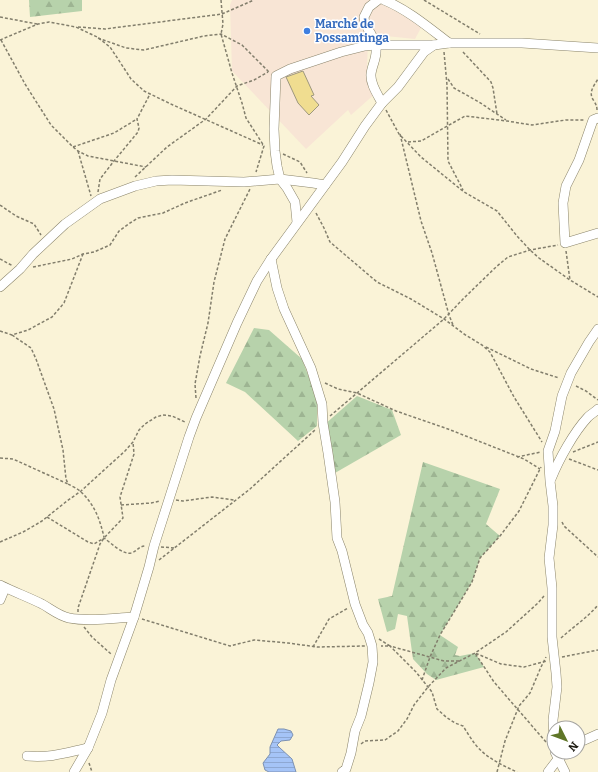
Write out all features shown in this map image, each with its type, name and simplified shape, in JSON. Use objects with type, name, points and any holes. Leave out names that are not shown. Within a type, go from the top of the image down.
[{"type":"street","points":[[378,0],[369,8],[364,17],[376,51],[376,58],[371,75],[372,81],[382,103]]},
{"type":"street","points":[[384,0],[410,15],[445,44]]},
{"type":"street","points":[[297,222],[295,202],[280,179],[275,150],[272,74],[341,52],[375,45],[522,43],[598,48]]},
{"type":"street","points":[[74,772],[88,748],[102,713],[111,680],[134,617],[154,546],[193,425],[237,323],[257,281],[382,103],[398,87],[424,52],[445,44]]},
{"type":"street","points":[[596,119],[579,160],[566,186],[563,203],[565,243],[598,233]]},
{"type":"street","points":[[0,287],[65,224],[100,199],[135,186],[156,181],[172,180],[253,182],[280,179],[325,185]]},
{"type":"street","points":[[271,259],[277,288],[284,309],[311,368],[322,404],[323,423],[335,502],[337,538],[342,551],[355,604],[372,646],[373,662],[369,683],[361,716],[355,731],[351,753],[346,769],[342,772]]},
{"type":"street","points":[[553,720],[557,687],[552,630],[552,588],[549,558],[554,525],[548,451],[555,431],[562,396],[571,373],[598,329]]},
{"type":"street","points":[[550,481],[574,436],[589,416],[598,409]]},
{"type":"street","points":[[0,600],[3,586],[68,618],[102,619],[134,617]]},
{"type":"street","points":[[586,739],[598,734]]},
{"type":"street","points":[[27,756],[56,756],[88,748]]},
{"type":"street","points":[[548,772],[554,760]]},
{"type":"street","points":[[559,760],[565,772]]},
{"type":"path","points":[[196,398],[195,384],[200,356],[208,323],[214,282],[225,239],[253,182],[264,146],[246,118],[230,68],[221,34],[223,24],[222,0]]},
{"type":"path","points":[[146,167],[88,156],[78,152],[51,125],[1,40],[38,24],[49,22],[76,27],[105,29],[222,14],[254,0]]},
{"type":"path","points":[[424,0],[482,36]]},
{"type":"path","points":[[0,16],[38,24]]},
{"type":"path","points":[[76,27],[126,48],[144,50],[204,36],[221,34],[242,45],[272,74],[236,86],[206,119],[167,147],[132,180]]},
{"type":"path","points":[[97,37],[110,47],[131,79],[144,91],[264,146]]},
{"type":"path","points":[[445,44],[448,161],[464,192]]},
{"type":"path","points":[[445,44],[471,61],[491,82],[497,114]]},
{"type":"path","points":[[446,77],[454,88],[479,102],[506,121]]},
{"type":"path","points":[[408,142],[420,141],[464,116],[532,125],[566,120],[596,119],[597,106],[591,96],[591,90],[598,79]]},
{"type":"path","points":[[73,147],[114,133],[137,119],[150,94]]},
{"type":"path","points":[[382,103],[400,134],[421,157],[464,192],[497,211],[517,236],[539,258],[570,280],[598,297]]},
{"type":"path","points":[[94,204],[100,179],[138,132],[140,128],[137,119]]},
{"type":"path","points":[[400,134],[421,221],[454,326]]},
{"type":"path","points":[[275,150],[300,162],[313,183]]},
{"type":"path","points":[[78,152],[94,204]]},
{"type":"path","points":[[33,267],[72,259],[83,254],[94,252],[110,245],[119,231],[138,218],[163,213],[185,203],[222,190]]},
{"type":"path","points":[[0,205],[16,216],[34,224],[46,241]]},
{"type":"path","points":[[311,205],[330,242],[377,282],[411,299],[482,345],[531,369],[568,381],[598,400]]},
{"type":"path","points":[[149,567],[176,548],[250,489],[357,393],[444,319],[508,257],[530,250],[565,243],[570,280]]},
{"type":"path","points":[[12,335],[28,330],[52,317],[64,302],[83,254]]},
{"type":"path","points":[[0,259],[20,269]]},
{"type":"path","points":[[0,331],[12,335],[31,348],[36,359],[54,409],[64,450],[66,479],[68,484]]},
{"type":"path","points":[[482,345],[490,352],[514,397],[548,451]]},
{"type":"path","points":[[315,379],[338,389],[357,393],[396,411],[448,429],[524,459],[539,469],[550,481]]},
{"type":"path","points":[[0,542],[24,532],[42,521],[67,500],[81,491],[113,463],[133,442],[139,430],[145,424],[156,417],[163,415],[172,416],[193,425]]},
{"type":"path","points":[[119,660],[92,637],[77,619],[78,608],[100,544],[123,518],[120,497],[134,454],[133,442]]},
{"type":"path","points":[[562,456],[598,442]]},
{"type":"path","points":[[0,458],[13,459],[81,491],[96,510],[104,538],[123,552],[131,553],[141,546],[176,548]]},
{"type":"path","points":[[422,680],[440,635],[472,582],[480,558],[500,536],[519,511],[542,463]]},
{"type":"path","points":[[47,517],[88,542],[94,544],[104,538]]},
{"type":"path","points":[[560,519],[564,526],[598,556]]},
{"type":"path","points":[[351,753],[365,741],[385,740],[398,731],[407,719],[414,705],[446,668],[475,653],[506,632],[552,588]]},
{"type":"path","points":[[312,647],[329,619],[355,604]]},
{"type":"path","points":[[497,772],[505,741],[518,709],[530,693],[543,663],[553,646],[598,605]]},
{"type":"path","points":[[134,617],[230,646],[254,640],[288,643],[317,648],[390,646],[444,661],[459,661]]},
{"type":"path","points":[[368,633],[390,646],[416,672],[432,692],[437,709],[455,723],[464,726],[475,744],[485,755],[517,772]]},
{"type":"path","points":[[475,653],[501,664],[524,667],[543,663],[555,658],[598,650]]},
{"type":"path","points":[[475,653],[494,682],[546,737]]},
{"type":"shaded area","points":[[232,0],[376,0],[422,26],[415,39],[366,34],[368,41],[367,68],[369,78],[376,93],[351,115],[348,110],[306,149],[232,71],[230,5]]},
{"type":"green space","points":[[29,0],[82,0],[82,11],[30,17]]},
{"type":"green space","points":[[254,328],[269,330],[302,359],[317,399],[317,426],[298,441],[245,392],[226,383]]},
{"type":"green space","points":[[357,396],[392,410],[401,435],[328,477],[324,425]]},
{"type":"green space","points":[[423,462],[500,489],[486,524],[500,536],[480,558],[472,582],[440,635],[458,647],[455,655],[460,656],[475,653],[484,667],[436,680],[427,674],[413,659],[407,616],[398,614],[395,629],[387,632],[378,599],[392,596]]},
{"type":"water","points":[[278,729],[291,731],[293,735],[290,740],[281,741],[277,745],[292,759],[296,772],[269,772],[265,770],[263,763],[270,754],[270,747]]},
{"type":"building","points":[[303,71],[314,95],[311,96],[319,105],[309,115],[298,103],[286,77]]},
{"type":"place","name":"Marché de Possamtinga","points":[[307,31]]}]
